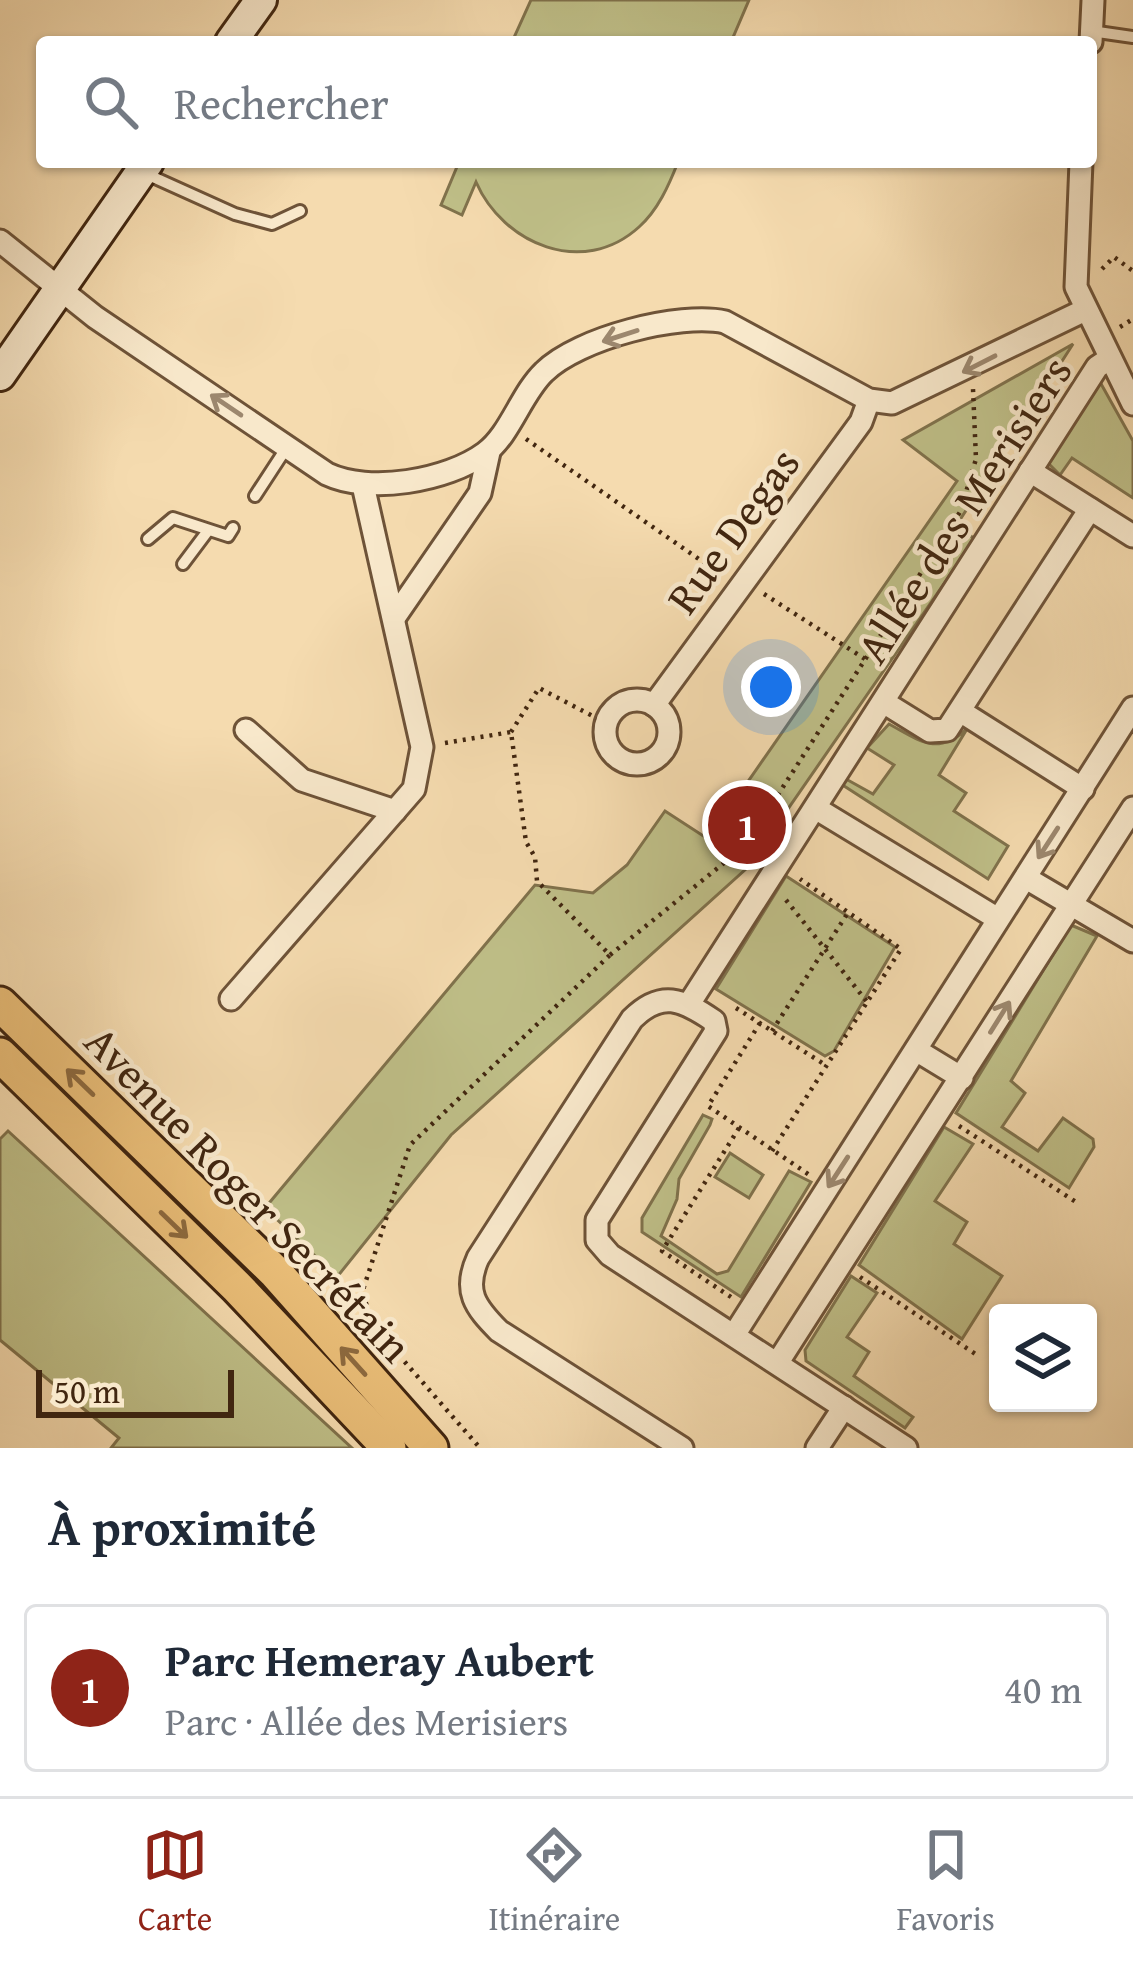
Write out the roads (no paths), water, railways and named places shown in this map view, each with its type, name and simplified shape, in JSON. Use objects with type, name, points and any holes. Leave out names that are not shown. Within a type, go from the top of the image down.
[{"type":"main road","points":[[235,36],[261,0]]},
{"type":"main road","points":[[0,376],[144,168]]},
{"type":"main road","name":"Avenue Roger Secrétain","points":[[0,1004],[275,1273],[431,1448]]},
{"type":"main road","name":"Avenue Roger Secrétain","points":[[0,1055],[237,1287],[389,1448]]},
{"type":"street","points":[[1091,36],[1093,0]]},
{"type":"street","points":[[1081,168],[1072,267],[1083,311],[1133,404]]},
{"type":"street","points":[[0,241],[60,290],[327,474],[363,485],[460,466],[489,452]]},
{"type":"street","points":[[394,618],[480,494],[489,452],[506,425],[544,371],[572,353],[632,331],[703,317],[725,322],[869,400],[911,398],[1083,311]]},
{"type":"street","name":"Allée des Merisiers","points":[[695,995],[782,868],[1097,367],[1109,359]]},
{"type":"street","name":"Rue Degas","points":[[654,705],[861,422],[869,400]]},
{"type":"street","points":[[1030,471],[1133,536]]},
{"type":"street","points":[[231,999],[414,789],[422,747],[363,485]]},
{"type":"street","points":[[1082,789],[960,711],[1090,508]]},
{"type":"street","points":[[626,702],[654,705],[669,732],[661,752],[643,763],[614,754],[606,723],[626,702]]},
{"type":"street","name":"Allée des Merisiers","points":[[885,703],[938,733],[947,730],[960,711]]},
{"type":"street","points":[[734,1335],[1133,709]]},
{"type":"street","points":[[246,730],[302,780],[394,811]]},
{"type":"street","points":[[778,1362],[1133,808]]},
{"type":"street","points":[[817,809],[998,919]]},
{"type":"street","points":[[1026,878],[1133,941]]},
{"type":"street","points":[[682,1448],[499,1331],[478,1310],[470,1292],[478,1258],[632,1019],[650,1001],[695,995],[716,1031],[595,1231],[610,1255],[905,1448]]},
{"type":"street","points":[[916,1050],[962,1078]]},
{"type":"street","points":[[817,1448],[844,1407]]},
{"type":"lane","points":[[1097,36],[1133,37]]},
{"type":"lane","points":[[147,168],[235,214],[272,224],[300,211]]},
{"type":"lane","points":[[255,496],[287,447]]},
{"type":"lane","points":[[148,539],[173,518],[227,536],[233,528]]},
{"type":"lane","points":[[183,564],[207,532]]},
{"type":"place","name":"Parc Hemeray Aubert","points":[[747,825]]}]
